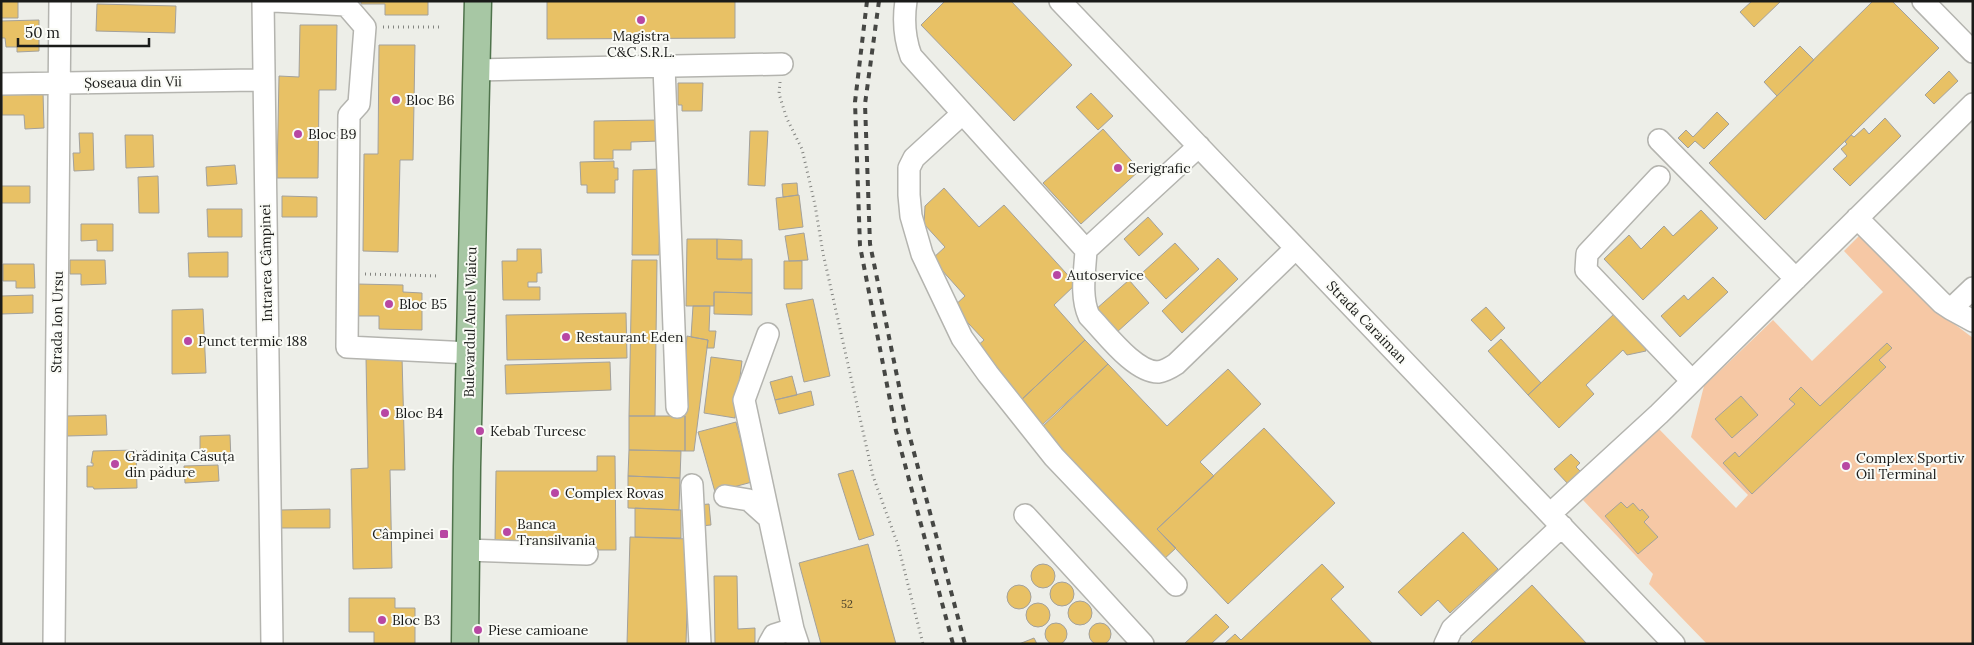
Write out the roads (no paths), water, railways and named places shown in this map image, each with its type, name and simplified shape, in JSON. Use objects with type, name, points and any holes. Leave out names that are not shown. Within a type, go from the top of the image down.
[{"type":"main road","name":"Bulevardul Aurel Vlaicu","points":[[465,644],[478,1]]},
{"type":"street","name":"Strada Ion Ursu","points":[[54,644],[60,1]]},
{"type":"street","name":"Intrarea Câmpinei","points":[[263,1],[272,644]]},
{"type":"street","points":[[274,1],[346,3],[365,27],[360,104],[349,115],[347,347],[470,353]]},
{"type":"street","points":[[906,1],[903,27],[911,56],[1086,250]]},
{"type":"street","name":"Strada Caraiman","points":[[1060,1],[1674,644]]},
{"type":"street","points":[[1923,1],[1973,52]]},
{"type":"street","points":[[476,70],[782,64]]},
{"type":"street","points":[[664,66],[676,407]]},
{"type":"street","name":"Șoseaua din Vii","points":[[1,84],[264,80]]},
{"type":"street","points":[[1445,644],[1452,629],[1556,520],[1692,381],[1973,104]]},
{"type":"street","points":[[962,114],[914,158],[909,168],[909,195],[912,216],[922,254],[962,338],[988,374],[1054,457],[1176,585]]},
{"type":"street","points":[[1659,140],[1796,279]]},
{"type":"street","points":[[1199,146],[1086,250],[1085,306],[1089,316],[1133,362],[1156,372],[1165,371],[1176,364],[1296,248]]},
{"type":"street","points":[[1659,177],[1587,254],[1586,270],[1692,381]]},
{"type":"street","points":[[1857,218],[1942,303],[1973,321]]},
{"type":"street","points":[[1951,309],[1973,288]]},
{"type":"street","points":[[768,334],[744,400],[796,636],[774,635],[769,644]]},
{"type":"street","points":[[692,485],[700,644]]},
{"type":"street","points":[[725,496],[749,500],[769,518]]},
{"type":"street","points":[[1025,515],[1143,644]]},
{"type":"street","points":[[466,550],[587,554]]},
{"type":"railway","points":[[867,1],[855,102],[860,246],[896,431],[953,644]]},
{"type":"railway","points":[[879,1],[865,104],[870,244],[908,430],[965,644]]},
{"type":"place","name":"Magistra C&C S.R.L.","points":[[641,20]]},
{"type":"place","name":"Bloc B6","points":[[396,100]]},
{"type":"place","name":"Bloc B9","points":[[298,134]]},
{"type":"place","name":"Serigrafic","points":[[1118,168]]},
{"type":"place","name":"Autoservice","points":[[1057,275]]},
{"type":"place","name":"Bloc B5","points":[[389,304]]},
{"type":"place","name":"Restaurant Eden","points":[[566,337]]},
{"type":"place","name":"Punct termic 188","points":[[188,341]]},
{"type":"place","name":"Bloc B4","points":[[385,413]]},
{"type":"place","name":"Kebab Turcesc","points":[[480,431]]},
{"type":"place","name":"Grădinița Căsuța din pădure","points":[[115,464]]},
{"type":"place","name":"Complex Sportiv Oil Terminal","points":[[1846,466]]},
{"type":"place","name":"Complex Rovas","points":[[555,493]]},
{"type":"place","name":"Banca Transilvania","points":[[507,532]]},
{"type":"place","name":"Câmpinei","points":[[444,534]]},
{"type":"place","name":"Bloc B3","points":[[382,620]]},
{"type":"place","name":"Piese camioane","points":[[478,630]]}]
